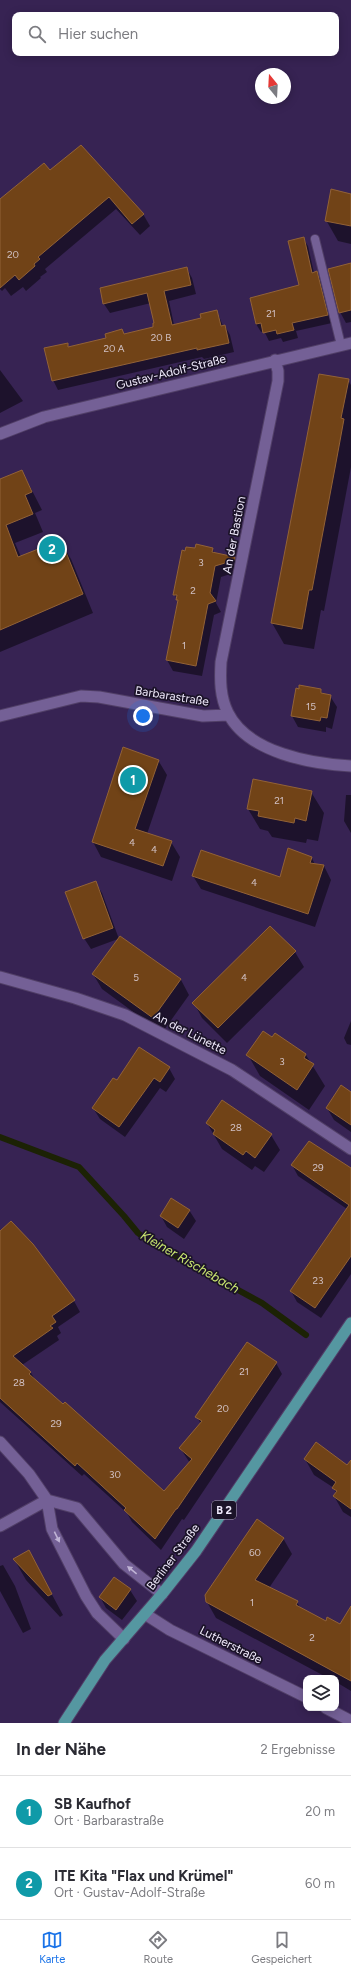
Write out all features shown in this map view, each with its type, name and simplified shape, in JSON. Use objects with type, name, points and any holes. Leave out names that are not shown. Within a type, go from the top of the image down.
[{"type":"main road","name":"Berliner Straße","points":[[64,1723],[105,1660],[162,1594],[196,1551],[351,1323]]},
{"type":"street","name":"Gustav-Adolf-Straße","points":[[0,434],[44,417],[346,344]]},
{"type":"street","name":"An der Bastion","points":[[229,714],[223,700],[220,682],[222,662],[278,382],[276,360]]},
{"type":"street","name":"Barbarastraße","points":[[0,716],[82,696],[99,696],[203,716],[229,714]]},
{"type":"street","points":[[229,714],[241,730],[255,740],[274,750],[300,759],[329,765],[351,766]]},
{"type":"street","name":"An der Lünette","points":[[0,977],[75,998],[132,1018],[232,1070],[351,1148]]},
{"type":"street","points":[[0,1442],[30,1474],[47,1500],[52,1528],[86,1596],[97,1613],[124,1639]]},
{"type":"street","points":[[0,1526],[47,1500],[76,1508],[124,1564],[162,1594]]},
{"type":"street","name":"Lutherstraße","points":[[145,1614],[170,1630],[303,1696]]},
{"type":"street","points":[[332,1711],[351,1721]]},
{"type":"lane","points":[[315,239],[346,344]]},
{"type":"building","points":[[81,145],[144,214],[132,224],[109,197],[38,257],[40,259],[34,264],[35,266],[19,280],[15,275],[0,288],[0,199],[44,163],[50,170]]},
{"type":"building","points":[[331,189],[351,194],[351,226],[325,221]]},
{"type":"building","points":[[304,237],[312,273],[317,271],[328,315],[292,323],[294,330],[277,334],[276,330],[263,333],[261,323],[256,324],[250,298],[299,285],[288,241]]},
{"type":"building","points":[[351,263],[351,310],[339,313],[328,269]]},
{"type":"building","points":[[187,267],[191,285],[164,291],[172,325],[201,318],[200,314],[217,310],[221,326],[225,325],[229,343],[197,350],[197,348],[52,381],[44,348],[68,343],[68,347],[106,338],[105,334],[122,329],[124,334],[153,327],[154,323],[147,293],[103,304],[100,288]]},
{"type":"building","points":[[319,374],[349,379],[341,418],[344,419],[335,468],[312,590],[309,590],[302,629],[271,623]]},
{"type":"building","points":[[22,470],[32,492],[25,495],[33,514],[6,525],[18,557],[61,540],[83,594],[0,630],[0,479]]},
{"type":"building","points":[[196,544],[213,548],[212,552],[235,557],[235,560],[215,566],[210,593],[216,601],[208,604],[196,666],[166,660],[178,600],[176,600],[177,595],[173,595],[182,550],[185,551],[186,547],[195,548]]},
{"type":"building","points":[[299,685],[321,689],[321,693],[331,695],[327,718],[321,717],[320,721],[291,716],[296,688],[299,689]]},
{"type":"building","points":[[123,747],[159,760],[135,829],[172,841],[163,866],[92,842]]},
{"type":"building","points":[[253,779],[312,791],[306,821],[295,818],[294,823],[258,816],[259,811],[247,809]]},
{"type":"building","points":[[288,848],[312,857],[310,863],[324,865],[308,914],[192,876],[201,850],[280,877]]},
{"type":"building","points":[[96,881],[113,928],[83,939],[65,892]]},
{"type":"building","points":[[270,926],[296,951],[218,1028],[192,1003]]},
{"type":"building","points":[[120,936],[181,979],[153,1018],[92,974]]},
{"type":"building","points":[[263,1031],[272,1037],[275,1033],[306,1054],[304,1058],[314,1064],[297,1090],[246,1055]]},
{"type":"building","points":[[139,1047],[170,1067],[160,1082],[154,1078],[119,1127],[92,1108],[113,1078],[117,1080]]},
{"type":"building","points":[[341,1085],[351,1092],[351,1125],[326,1108]]},
{"type":"building","points":[[222,1100],[272,1134],[255,1158],[246,1151],[243,1155],[213,1134],[215,1130],[206,1123]]},
{"type":"building","points":[[309,1141],[351,1168],[351,1256],[315,1308],[290,1291],[349,1205],[291,1165]]},
{"type":"building","points":[[171,1198],[190,1210],[178,1228],[160,1216]]},
{"type":"building","points":[[11,1221],[33,1244],[75,1300],[52,1316],[56,1322],[50,1326],[53,1328],[13,1356],[31,1372],[29,1374],[63,1404],[65,1402],[164,1491],[192,1459],[179,1448],[202,1421],[195,1417],[247,1342],[277,1362],[155,1539],[124,1510],[126,1508],[77,1463],[75,1466],[0,1398],[0,1231]]},
{"type":"building","points":[[316,1442],[347,1465],[351,1460],[351,1509],[333,1496],[337,1491],[332,1488],[336,1482],[304,1459]]},
{"type":"building","points":[[257,1519],[284,1538],[255,1580],[298,1601],[296,1605],[326,1621],[327,1617],[340,1624],[351,1606],[351,1681],[206,1602],[205,1595]]},
{"type":"building","points":[[29,1550],[52,1594],[48,1596],[13,1559]]},
{"type":"building","points":[[114,1577],[131,1589],[116,1610],[99,1597]]},
{"type":"waterway","name":"Kleiner Rischebach","points":[[0,1137],[79,1167],[138,1233],[148,1241],[262,1303],[306,1335]]},
{"type":"place","name":"ITE Kita \"Flax und Krümel\"","points":[[52,549]]},
{"type":"place","name":"SB Kaufhof","points":[[133,780]]}]
